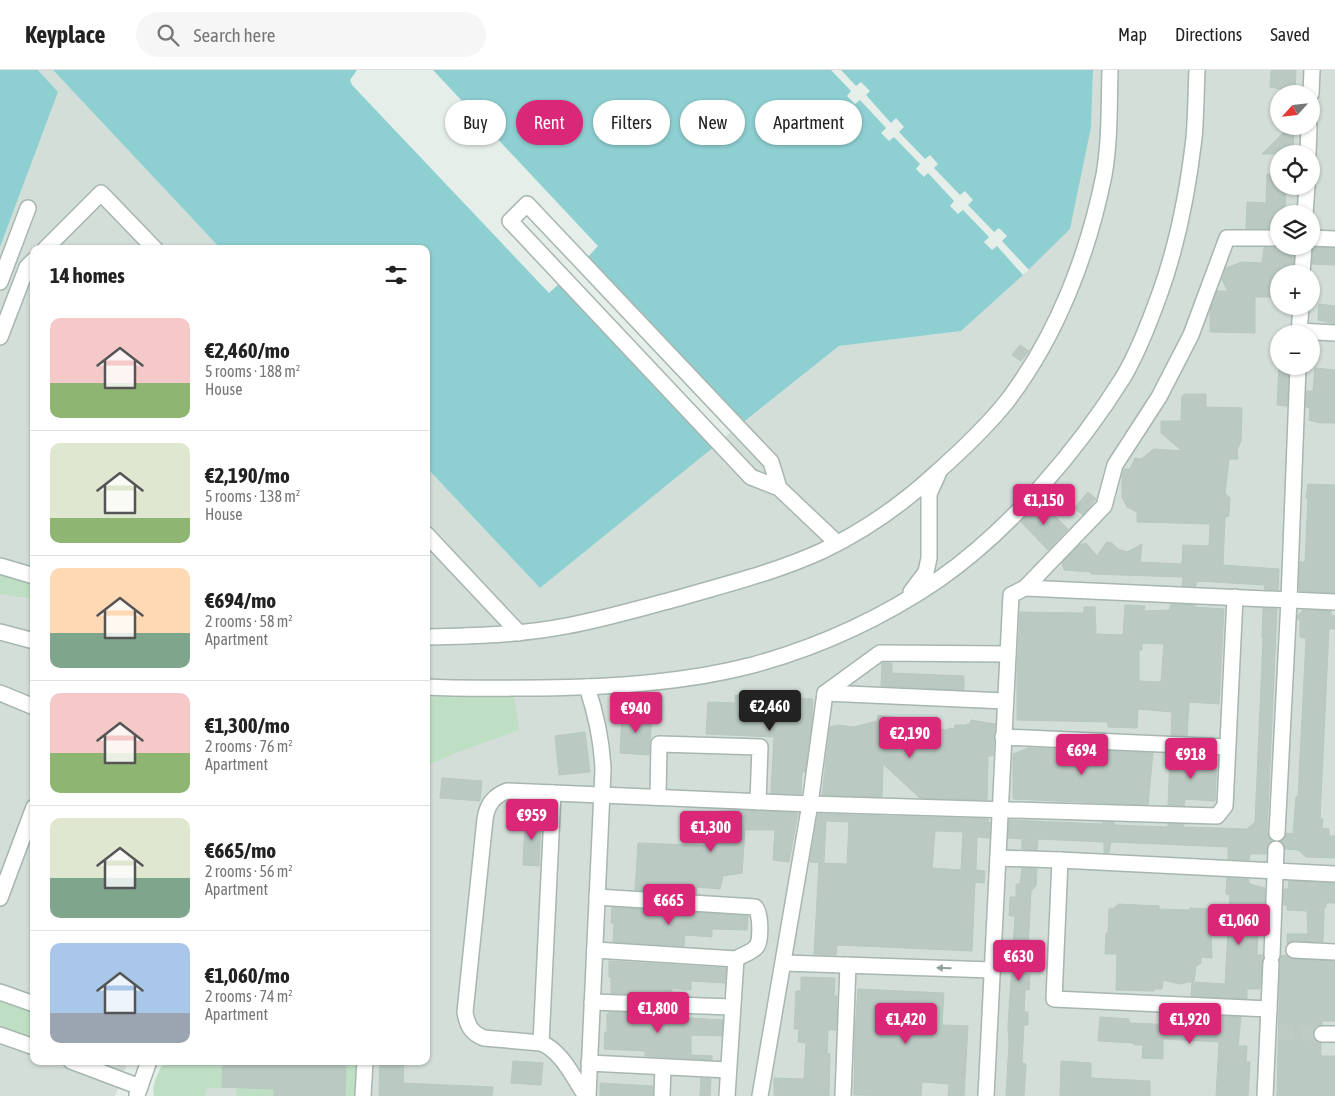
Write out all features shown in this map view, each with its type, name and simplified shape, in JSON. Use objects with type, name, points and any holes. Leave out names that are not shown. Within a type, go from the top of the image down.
[{"type":"street","points":[[430,636],[519,633],[566,626],[758,576],[792,564],[838,542],[889,511],[939,471],[981,432],[1007,401],[1049,336],[1070,289],[1094,219],[1104,173],[1109,134],[1110,70]]},
{"type":"street","points":[[430,686],[587,687],[644,683],[689,677],[752,665],[847,632],[901,603],[966,558],[990,538],[1034,494],[1073,449],[1125,374],[1146,331],[1162,290],[1182,215],[1194,136],[1197,70]]},
{"type":"street","points":[[1311,85],[1312,70]]},
{"type":"street","points":[[50,245],[101,193],[151,245]]},
{"type":"street","points":[[779,488],[771,462],[527,204],[510,221],[751,477],[779,488],[838,542]]},
{"type":"street","points":[[0,282],[28,208]]},
{"type":"street","points":[[986,1096],[1011,596],[1025,588],[1104,506],[1115,465],[1160,396],[1191,335],[1227,238],[1270,238]]},
{"type":"street","points":[[1320,238],[1335,239]]},
{"type":"street","points":[[0,337],[27,267],[30,264]]},
{"type":"street","points":[[1320,332],[1335,332]]},
{"type":"street","points":[[1277,833],[1298,375]]},
{"type":"street","points":[[901,603],[926,572],[930,552],[929,494],[939,471]]},
{"type":"street","points":[[430,538],[519,633]]},
{"type":"street","points":[[0,566],[30,575]]},
{"type":"street","points":[[1025,588],[1335,602]]},
{"type":"street","points":[[587,1096],[561,1059],[547,1046],[541,1043],[484,1038],[476,1035],[470,1029],[466,1012],[487,808],[499,794],[507,791],[810,804],[1217,816],[1225,806],[1235,597]]},
{"type":"street","points":[[0,632],[30,640]]},
{"type":"street","points":[[760,1096],[784,963],[826,693],[880,653],[1008,654]]},
{"type":"street","points":[[587,687],[602,750],[602,795],[587,1096]]},
{"type":"street","points":[[0,692],[30,705]]},
{"type":"street","points":[[826,693],[1005,701]]},
{"type":"street","points":[[1003,737],[1227,747]]},
{"type":"street","points":[[658,797],[659,744],[760,747],[758,802]]},
{"type":"street","points":[[541,1043],[552,793]]},
{"type":"street","points":[[0,898],[30,818]]},
{"type":"street","points":[[1265,1096],[1274,1032],[1269,1009],[1279,953],[1275,871],[1276,849]]},
{"type":"street","points":[[998,858],[1335,874]]},
{"type":"street","points":[[1060,860],[1054,999],[1269,1009]]},
{"type":"street","points":[[595,950],[736,958],[756,947],[759,915],[758,910],[755,908],[597,897]]},
{"type":"street","points":[[1279,953],[1335,952]]},
{"type":"street","points":[[727,1096],[736,958]]},
{"type":"street","points":[[784,963],[992,970]]},
{"type":"street","points":[[843,1096],[848,965]]},
{"type":"street","points":[[0,992],[30,1003]]},
{"type":"street","points":[[592,1002],[732,1007]]},
{"type":"street","points":[[0,1035],[30,1046]]},
{"type":"street","points":[[589,1063],[728,1070]]},
{"type":"street","points":[[80,1065],[138,1091],[148,1065]]},
{"type":"street","points":[[363,1096],[365,1065]]},
{"type":"street","points":[[662,1096],[663,1067]]},
{"type":"shaded area","points":[[38,70],[53,70],[217,245],[30,245],[30,1065],[127,1065],[115,1096],[0,1096],[0,247],[58,92]]},
{"type":"shaded area","points":[[1093,70],[1335,70],[1335,1096],[182,1096],[179,1065],[430,1065],[430,471],[540,588],[839,346],[961,331],[1091,127]]},
{"type":"green space","points":[[0,574],[30,582],[30,598],[0,594]]},
{"type":"green space","points":[[514,695],[519,730],[430,764],[430,697]]},
{"type":"green space","points":[[0,998],[30,1009],[30,1038],[0,1026]]},
{"type":"green space","points":[[162,1065],[356,1065],[354,1096],[237,1096],[236,1088],[207,1088],[205,1096],[154,1096],[153,1092]]},
{"type":"water","points":[[0,70],[38,70],[58,92],[0,247]]},
{"type":"water","points":[[53,70],[357,70],[350,80],[352,85],[549,293],[561,282],[715,446],[540,588],[430,471],[430,245],[217,245]]},
{"type":"water","points":[[433,70],[1093,70],[1091,127],[1070,229],[961,331],[839,346],[741,424],[626,302],[628,299],[621,292],[618,294],[586,259],[598,246],[503,145],[506,145],[506,100],[461,100]]},
{"type":"pier","points":[[831,70],[841,70],[856,86],[861,82],[870,91],[866,95],[891,123],[896,118],[904,127],[899,132],[925,159],[930,155],[938,164],[934,168],[960,195],[965,191],[973,200],[968,205],[994,232],[999,228],[1007,236],[1002,241],[1029,270],[1023,275],[997,246],[992,250],[984,242],[989,237],[963,210],[958,214],[950,206],[954,201],[928,173],[924,177],[916,169],[920,164],[894,137],[889,141],[881,133],[886,128],[862,100],[851,100],[847,96],[851,91]]},
{"type":"building","points":[[1296,70],[1295,85],[1270,85],[1271,71]]},
{"type":"building","points":[[1281,135],[1294,135],[1293,145],[1271,145]]},
{"type":"building","points":[[1270,146],[1270,154],[1262,154]]},
{"type":"building","points":[[1267,174],[1270,174],[1270,195],[1286,195],[1285,205],[1270,205],[1270,229],[1246,229],[1247,202],[1266,203]]},
{"type":"building","points":[[1264,247],[1270,247],[1270,255],[1294,255],[1294,265],[1270,265],[1270,297],[1255,297],[1255,333],[1210,332],[1210,311],[1217,291],[1228,291],[1222,280],[1226,268],[1242,262],[1262,263]]},
{"type":"building","points":[[1320,247],[1335,248],[1335,265],[1312,264],[1313,255],[1320,255]]},
{"type":"building","points":[[1320,304],[1335,306],[1335,324],[1318,320]]},
{"type":"building","points":[[1020,345],[1029,351],[1021,361],[1012,355]]},
{"type":"building","points":[[1320,368],[1335,370],[1335,423],[1320,423],[1309,420],[1310,408],[1306,407],[1306,391],[1313,391],[1314,375],[1320,375]]},
{"type":"building","points":[[1279,375],[1289,375],[1287,406],[1277,405]]},
{"type":"building","points":[[1185,394],[1206,394],[1206,407],[1242,408],[1241,441],[1237,450],[1238,459],[1229,459],[1225,493],[1230,498],[1229,516],[1225,517],[1223,565],[1279,569],[1278,590],[1264,589],[1265,585],[1197,581],[1196,586],[1182,586],[1183,577],[1091,574],[1091,572],[1064,570],[1062,563],[1079,545],[1086,543],[1097,556],[1107,542],[1127,552],[1142,544],[1140,562],[1182,564],[1183,545],[1209,546],[1210,524],[1137,522],[1137,512],[1127,507],[1122,497],[1124,469],[1130,469],[1135,458],[1141,459],[1154,449],[1182,451],[1161,433],[1161,421],[1181,421],[1182,396]]},
{"type":"building","points":[[1308,484],[1335,485],[1335,593],[1300,591],[1299,588],[1300,562],[1305,562]]},
{"type":"building","points":[[1088,492],[1096,499],[1083,515],[1074,508]]},
{"type":"building","points":[[1040,501],[1068,529],[1048,550],[1021,522]]},
{"type":"building","points":[[1125,605],[1145,606],[1144,611],[1170,610],[1170,605],[1195,605],[1195,607],[1224,609],[1219,704],[1189,702],[1187,736],[1171,735],[1172,712],[1138,709],[1137,728],[1108,727],[1108,722],[1017,720],[1020,612],[1084,613],[1084,607],[1095,607],[1096,634],[1123,635]],"holes":[[[1142,643],[1164,644],[1161,682],[1139,681],[1139,650],[1142,650]]]},
{"type":"building","points":[[1263,608],[1277,609],[1267,832],[1272,841],[1268,844],[1266,854],[1250,854],[1249,860],[1228,859],[1228,847],[1111,842],[1109,853],[1104,853],[1104,842],[1038,839],[1037,850],[1022,849],[1022,839],[1008,838],[1009,820],[1103,824],[1103,822],[1114,822],[1114,825],[1168,827],[1168,824],[1184,824],[1183,827],[1247,829],[1255,822]]},
{"type":"building","points":[[1303,610],[1331,611],[1331,615],[1335,616],[1335,629],[1329,629],[1320,819],[1323,819],[1322,828],[1329,829],[1329,836],[1335,836],[1335,858],[1306,857],[1298,850],[1285,849],[1281,841],[1285,838],[1286,833],[1293,834],[1296,797],[1298,797],[1306,639],[1300,637],[1300,619],[1297,619]]},
{"type":"building","points":[[882,663],[892,663],[892,673],[964,676],[964,690],[881,686]]},
{"type":"building","points":[[735,695],[813,699],[812,722],[805,772],[802,772],[801,794],[771,793],[774,737],[706,734],[708,702],[735,703]]},
{"type":"building","points":[[622,714],[652,715],[649,755],[620,753]]},
{"type":"building","points":[[878,715],[929,722],[928,728],[948,730],[948,728],[954,729],[955,725],[970,724],[971,720],[995,724],[993,756],[988,756],[987,800],[920,798],[883,764],[882,797],[822,795],[830,727],[838,725],[854,727],[877,721]]},
{"type":"building","points":[[585,732],[590,772],[559,775],[555,736]]},
{"type":"building","points":[[1028,748],[1153,753],[1148,805],[1013,799],[1013,754]]},
{"type":"building","points":[[1170,754],[1187,755],[1186,758],[1217,760],[1215,801],[1185,799],[1184,806],[1168,805]]},
{"type":"building","points":[[442,778],[482,781],[480,801],[440,798]]},
{"type":"building","points":[[742,810],[798,813],[789,862],[773,860],[775,830],[745,830],[742,873],[723,876],[720,889],[697,887],[696,894],[635,890],[638,843],[716,846],[717,811]]},
{"type":"building","points":[[818,814],[988,819],[990,823],[990,838],[977,837],[976,870],[985,871],[984,883],[975,882],[972,951],[837,945],[836,955],[814,954],[819,863],[847,864],[849,822],[826,821],[824,863],[810,862]],"holes":[[[935,831],[963,832],[961,870],[932,868]]]},
{"type":"building","points":[[525,817],[541,817],[539,866],[523,865]]},
{"type":"building","points":[[1022,868],[1037,869],[1036,886],[1031,891],[1026,974],[1030,974],[1029,990],[1025,990],[1024,1012],[1028,1012],[1028,1025],[1024,1025],[1022,1063],[1026,1064],[1024,1096],[1006,1096],[1015,916],[1009,916],[1010,897],[1016,897],[1016,884],[1020,884]]},
{"type":"building","points":[[1227,878],[1248,879],[1250,884],[1265,888],[1265,904],[1256,904],[1255,913],[1234,928],[1258,930],[1257,955],[1263,955],[1260,989],[1247,989],[1247,999],[1191,996],[1192,982],[1225,984],[1230,895],[1226,894]]},
{"type":"building","points":[[1289,881],[1335,883],[1335,903],[1326,903],[1326,908],[1324,908],[1323,942],[1294,941],[1287,944],[1287,934],[1308,934],[1307,911],[1287,910],[1287,905],[1283,905],[1284,889],[1288,889]]},
{"type":"building","points":[[1118,904],[1159,906],[1159,909],[1210,909],[1212,958],[1201,957],[1201,963],[1196,966],[1194,981],[1179,984],[1163,980],[1162,989],[1154,989],[1154,991],[1116,990],[1117,954],[1105,954],[1109,908],[1115,909],[1115,906],[1118,906]]},
{"type":"building","points":[[612,907],[655,910],[657,914],[676,915],[676,911],[748,916],[747,930],[712,929],[712,937],[685,935],[684,946],[613,942],[614,923],[611,923]]},
{"type":"building","points":[[1286,955],[1294,959],[1335,961],[1335,1021],[1322,1021],[1322,1025],[1317,1026],[1313,1034],[1314,1039],[1321,1043],[1321,1056],[1335,1056],[1335,1096],[1277,1096],[1280,960],[1281,956]]},
{"type":"building","points":[[609,961],[726,968],[725,983],[691,981],[691,990],[672,988],[672,995],[611,993]]},
{"type":"building","points":[[801,977],[835,978],[834,996],[837,996],[836,1030],[828,1030],[827,1053],[830,1054],[829,1096],[774,1096],[774,1078],[804,1079],[806,1043],[798,1042],[799,1029],[794,1029],[796,991],[801,991]]},
{"type":"building","points":[[858,989],[944,993],[942,1025],[968,1026],[964,1096],[948,1096],[949,1084],[922,1082],[921,1096],[854,1095]]},
{"type":"building","points":[[609,1012],[671,1014],[671,1017],[723,1020],[722,1036],[691,1035],[691,1055],[712,1056],[712,1060],[645,1056],[645,1051],[604,1049],[605,1032],[607,1032],[607,1014]]},
{"type":"building","points":[[1204,1015],[1241,1017],[1238,1046],[1247,1046],[1246,1062],[1250,1062],[1248,1096],[1216,1096],[1219,1042],[1163,1039],[1163,1059],[1142,1058],[1143,1045],[1098,1041],[1100,1017],[1129,1019],[1129,1023],[1203,1026]]},
{"type":"building","points":[[513,1061],[543,1063],[541,1085],[511,1083]]},
{"type":"building","points":[[1061,1061],[1091,1063],[1091,1078],[1150,1081],[1150,1096],[1060,1096]]},
{"type":"building","points":[[223,1065],[346,1065],[345,1096],[274,1096],[274,1089],[222,1087]]},
{"type":"building","points":[[380,1065],[404,1065],[403,1083],[493,1087],[492,1096],[379,1096]]},
{"type":"building","points":[[701,1078],[711,1079],[710,1096],[700,1096]]},
{"type":"building","points":[[600,1083],[653,1086],[653,1096],[600,1096]]},
{"type":"tunnel","points":[[1279,1032],[1322,1034]]}]
